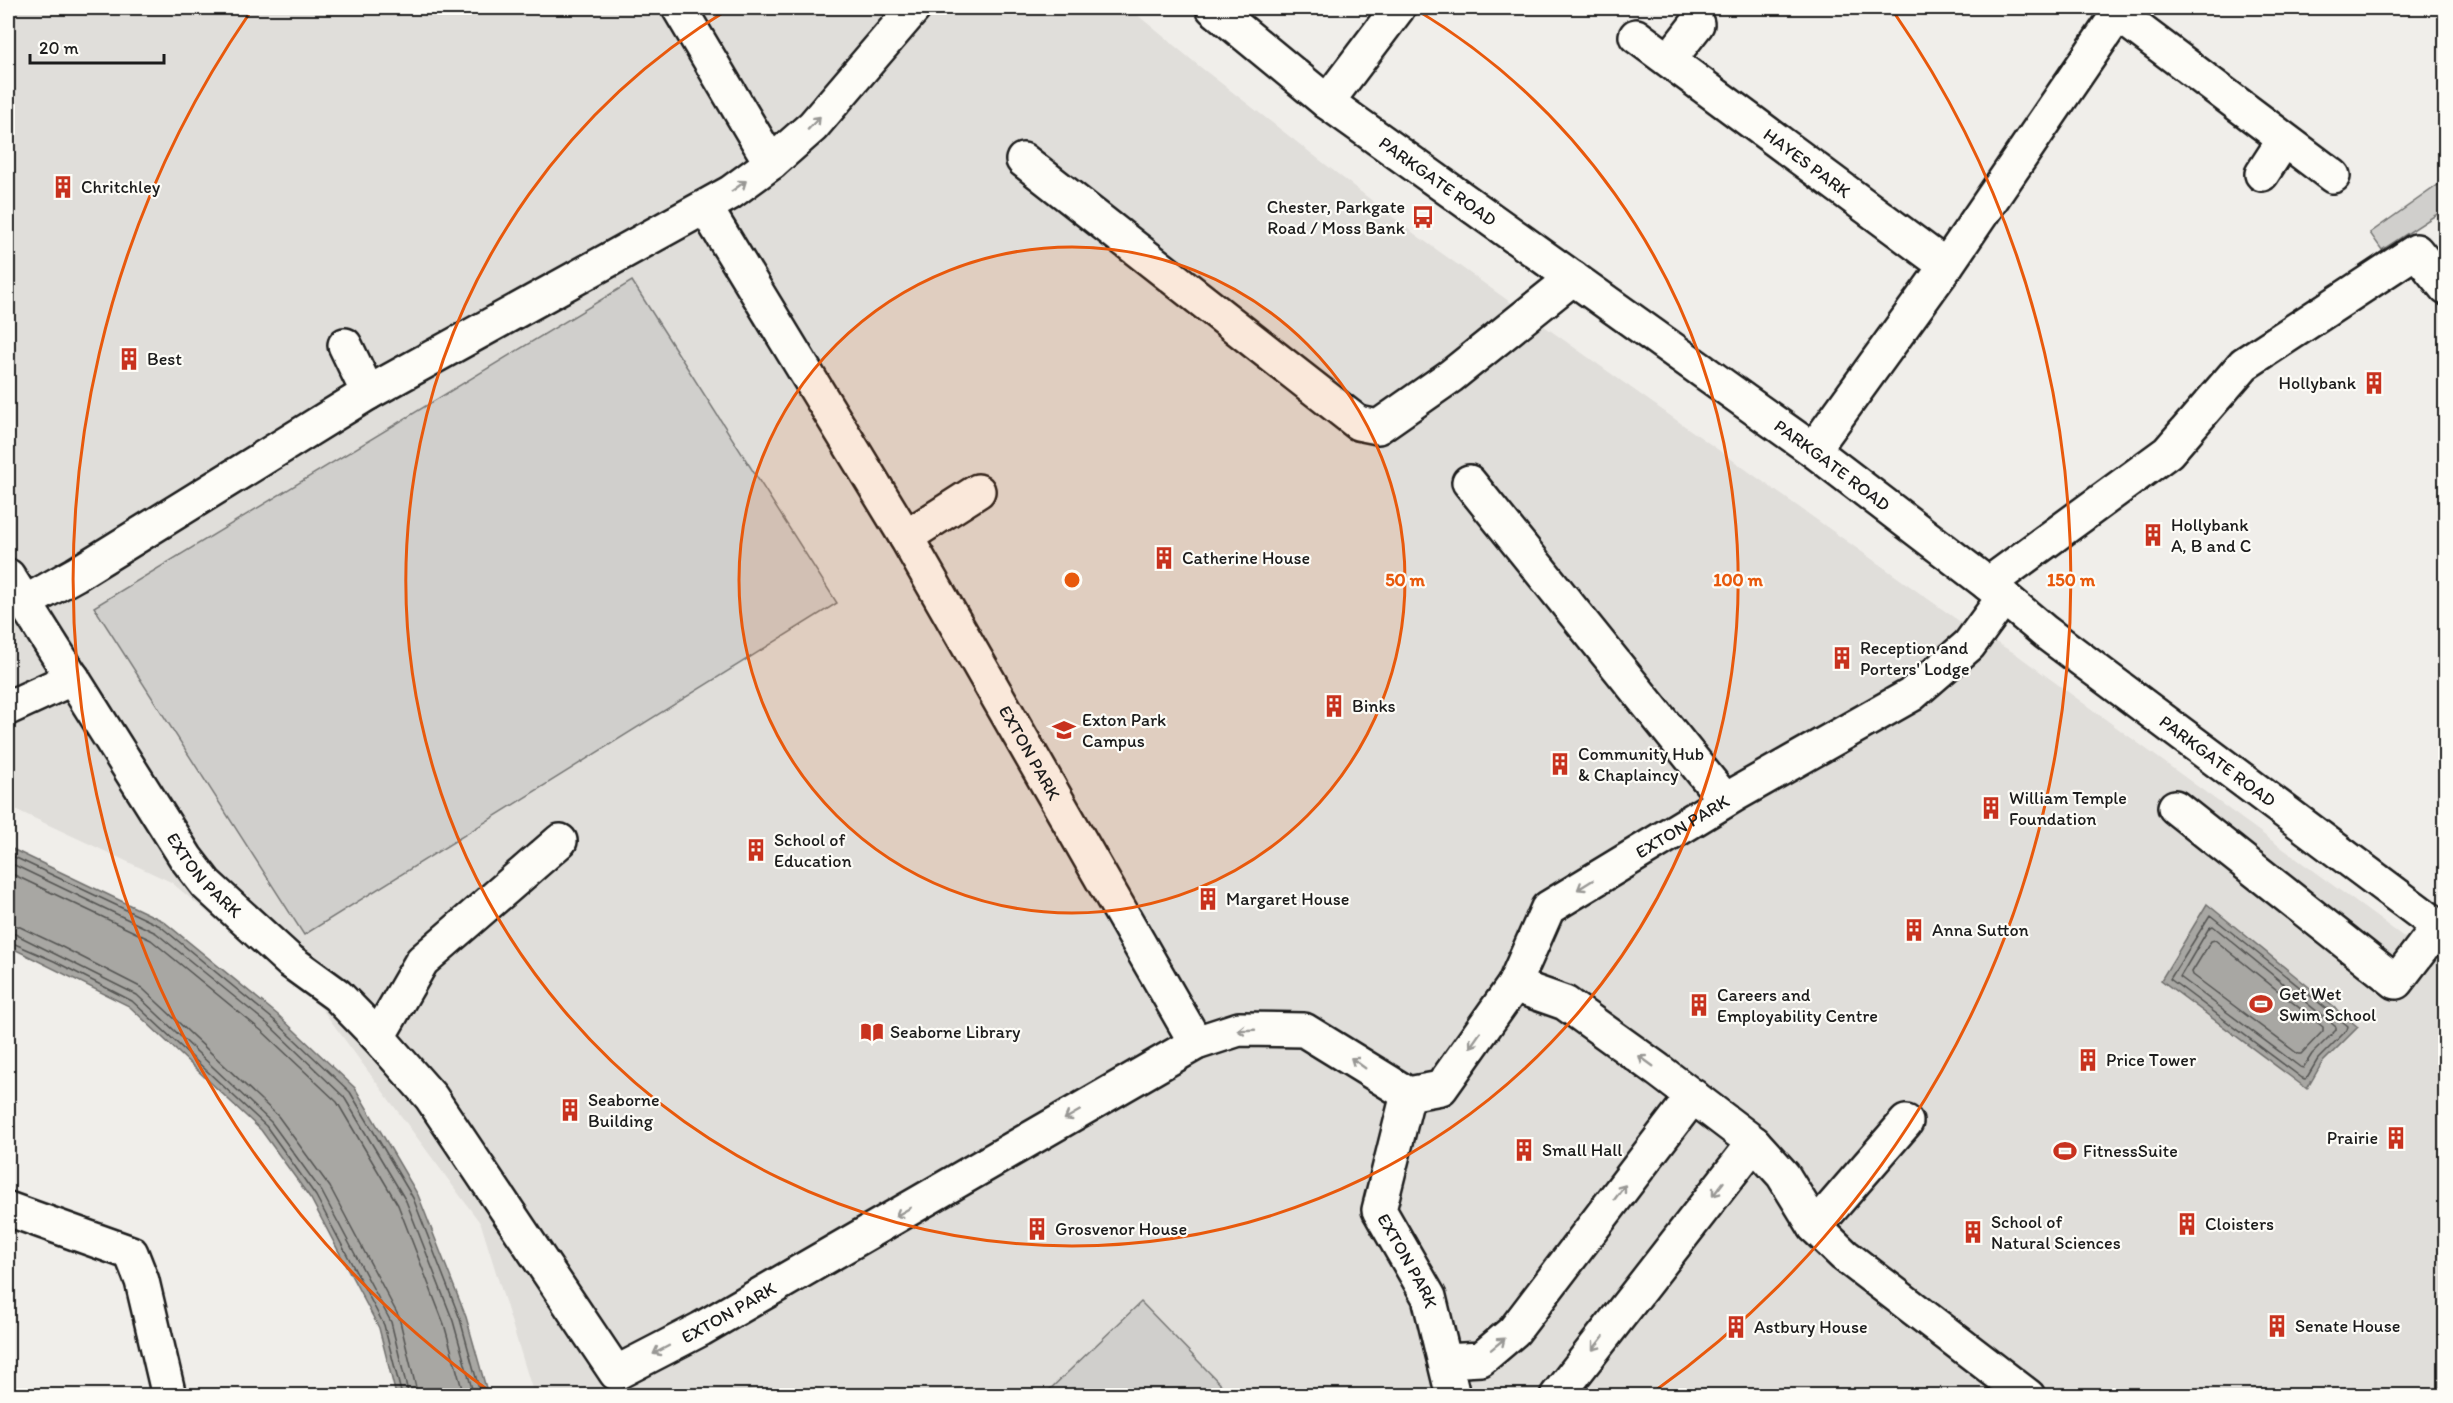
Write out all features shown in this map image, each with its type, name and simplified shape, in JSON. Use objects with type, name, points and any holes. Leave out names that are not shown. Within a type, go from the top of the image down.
[{"type":"street","points":[[679,8],[771,163]]},
{"type":"street","points":[[16,590],[76,574],[368,393],[628,252],[730,193],[771,163],[813,126],[914,8]]},
{"type":"street","name":"PARKGATE ROAD","points":[[1213,8],[1327,102],[1813,450],[1996,590],[2045,632],[2442,929]]},
{"type":"street","points":[[1327,102],[1398,8]]},
{"type":"street","points":[[1813,450],[1946,266],[2120,11],[2333,176]]},
{"type":"street","points":[[1669,60],[1696,24]]},
{"type":"street","name":"HAYES PARK","points":[[1636,36],[1946,266]]},
{"type":"street","points":[[2262,174],[2284,140]]},
{"type":"street","points":[[1023,160],[1358,423],[1378,427],[1451,376],[1573,278]]},
{"type":"street","name":"EXTON PARK","points":[[705,207],[906,537],[1196,1043]]},
{"type":"street","name":"EXTON PARK","points":[[16,590],[186,858],[206,884],[290,961],[337,995],[431,1097],[616,1373],[711,1323],[1196,1043],[1239,1029],[1304,1030],[1408,1094],[1441,1088],[1514,985],[1548,908],[1725,800],[1911,695],[1969,645],[1996,590],[2168,452],[2244,364],[2416,251],[2445,288]]},
{"type":"street","points":[[345,345],[368,393]]},
{"type":"street","points":[[1469,482],[1725,800]]},
{"type":"street","points":[[906,537],[978,491]]},
{"type":"street","points":[[8,708],[73,678]]},
{"type":"street","points":[[2175,807],[2396,982],[2442,929]]},
{"type":"street","points":[[378,1037],[422,961],[560,841]]},
{"type":"street","points":[[1514,985],[1565,1003],[1754,1143],[1783,1175],[1815,1227],[1844,1255],[2028,1395]]},
{"type":"street","name":"EXTON PARK","points":[[1408,1094],[1379,1210],[1429,1297],[1453,1395]]},
{"type":"street","points":[[1445,1361],[1481,1359],[1515,1331],[1693,1096]]},
{"type":"street","points":[[1815,1227],[1906,1122]]},
{"type":"street","points":[[1557,1395],[1754,1143]]},
{"type":"street","points":[[8,1209],[131,1253],[142,1281],[169,1395]]},
{"type":"shaded area","name":"Exton Park Campus","points":[[8,8],[1129,8],[1199,66],[1416,235],[1959,621],[2016,654],[2445,967],[2445,1395],[534,1395],[481,1224],[322,1009],[171,882],[8,806]]},
{"type":"shaded area","points":[[2445,180],[2445,209],[2382,250],[2370,233]]},
{"type":"shaded area","points":[[632,281],[837,603],[304,935],[94,607]]},
{"type":"shaded area","points":[[1141,1302],[1231,1395],[1044,1395]]},
{"type":"water","points":[[8,847],[163,921],[278,1015],[355,1088],[418,1195],[466,1317],[488,1395],[396,1395],[379,1328],[311,1199],[261,1130],[129,1006],[8,946]]},
{"type":"water","name":"Get Wet Swim School","points":[[2207,904],[2358,1027],[2322,1063],[2307,1089],[2161,980]]},
{"type":"place","name":"Chritchley","points":[[63,187]]},
{"type":"place","name":"Chester, Parkgate Road / Moss Bank","points":[[1423,217]]},
{"type":"place","name":"Best","points":[[129,359]]},
{"type":"place","name":"Hollybank","points":[[2374,383]]},
{"type":"place","name":"Hollybank A, B and C","points":[[2153,535]]},
{"type":"place","name":"Catherine House","points":[[1164,558]]},
{"type":"place","name":"Reception and Porters' Lodge","points":[[1842,658]]},
{"type":"place","name":"Binks","points":[[1334,706]]},
{"type":"place","name":"Exton Park Campus","points":[[1064,730]]},
{"type":"place","name":"Community Hub & Chaplaincy","points":[[1560,764]]},
{"type":"place","name":"William Temple Foundation","points":[[1991,808]]},
{"type":"place","name":"School of Education","points":[[756,850]]},
{"type":"place","name":"Margaret House","points":[[1208,899]]},
{"type":"place","name":"Anna Sutton","points":[[1914,930]]},
{"type":"place","name":"Get Wet Swim School","points":[[2261,1004]]},
{"type":"place","name":"Careers and Employability Centre","points":[[1699,1005]]},
{"type":"place","name":"Seaborne Library","points":[[872,1032]]},
{"type":"place","name":"Price Tower","points":[[2088,1060]]},
{"type":"place","name":"Seaborne Building","points":[[570,1110]]},
{"type":"place","name":"Prairie","points":[[2396,1138]]},
{"type":"place","name":"Small Hall","points":[[1524,1150]]},
{"type":"place","name":"FitnessSuite","points":[[2065,1151]]},
{"type":"place","name":"Cloisters","points":[[2187,1224]]},
{"type":"place","name":"Grosvenor House","points":[[1037,1229]]},
{"type":"place","name":"School of Natural Sciences","points":[[1973,1232]]},
{"type":"place","name":"Senate House","points":[[2277,1326]]},
{"type":"place","name":"Astbury House","points":[[1736,1327]]}]
